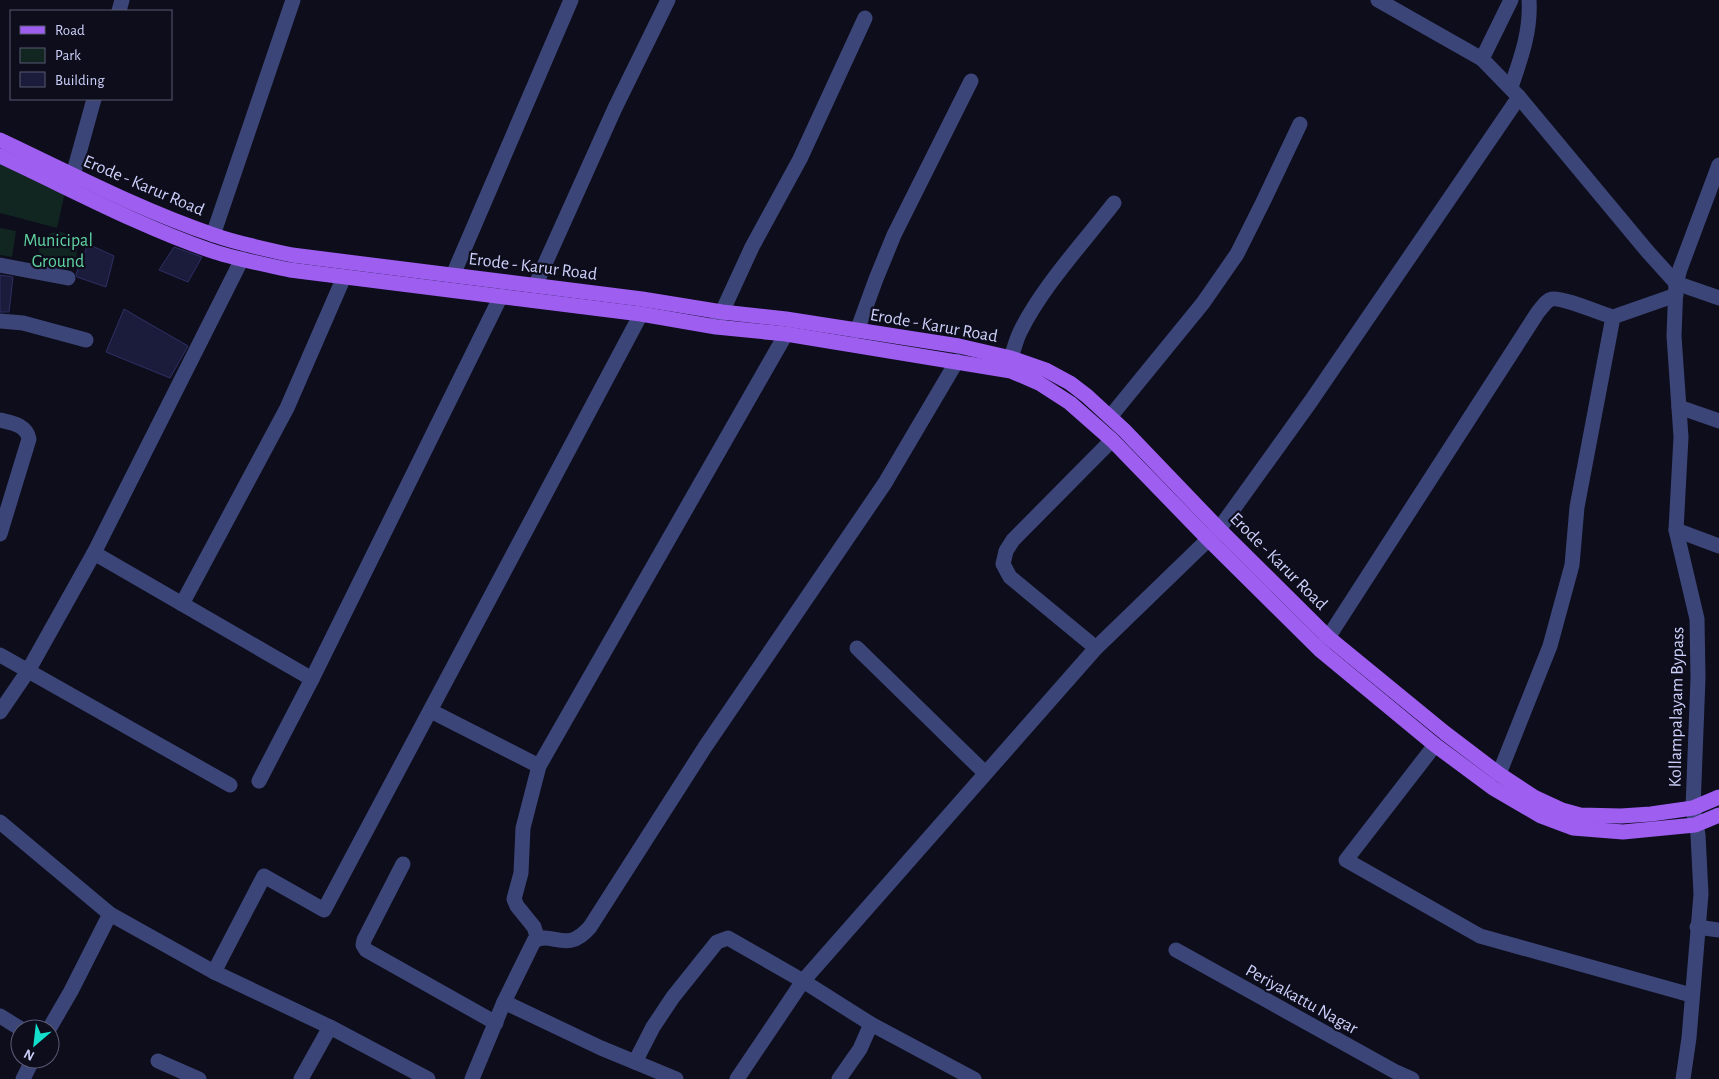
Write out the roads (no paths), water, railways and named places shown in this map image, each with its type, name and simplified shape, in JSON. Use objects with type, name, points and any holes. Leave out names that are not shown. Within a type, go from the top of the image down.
[{"type":"main road","name":"Erode - Karur Road","points":[[0,140],[155,212],[213,235],[292,255],[786,319],[959,346],[1011,358],[1046,370],[1070,383],[1110,417],[1329,638],[1445,733],[1498,774],[1534,797],[1562,810],[1580,815],[1621,816],[1693,808],[1719,797]]},
{"type":"main road","name":"Erode - Karur Road","points":[[0,156],[149,226],[209,250],[290,270],[641,314],[716,327],[786,334],[1011,371],[1039,382],[1070,403],[1112,440],[1320,650],[1434,745],[1493,788],[1541,816],[1573,828],[1623,832],[1695,825],[1719,816]]},
{"type":"street","points":[[213,235],[293,0]]},
{"type":"street","points":[[453,275],[571,0]]},
{"type":"street","points":[[535,286],[615,108],[668,0]]},
{"type":"street","points":[[1378,0],[1482,59],[1515,92],[1648,252],[1676,289]]},
{"type":"street","points":[[1482,59],[1511,0]]},
{"type":"street","points":[[737,1079],[802,981],[1096,648],[1219,529],[1311,401],[1515,92],[1530,16],[1529,0]]},
{"type":"street","points":[[716,327],[752,247],[800,159],[865,18]]},
{"type":"street","points":[[857,331],[894,235],[971,81]]},
{"type":"street","points":[[73,175],[94,100]]},
{"type":"street","points":[[1110,417],[1203,303],[1237,254],[1300,124]]},
{"type":"street","name":"Kollampalayam Bypass","points":[[1684,1079],[1700,894],[1698,835],[1693,808],[1698,678],[1697,619],[1676,530],[1681,437],[1674,336],[1676,289],[1680,269],[1719,165]]},
{"type":"street","points":[[1011,358],[1020,333],[1030,314],[1055,278],[1114,204]]},
{"type":"street","points":[[0,712],[28,671],[94,553],[242,259]]},
{"type":"street","points":[[0,265],[68,278]]},
{"type":"street","points":[[182,604],[287,408],[344,277]]},
{"type":"street","points":[[1320,650],[1546,302],[1553,299],[1562,300],[1613,317],[1676,289],[1719,298]]},
{"type":"street","points":[[259,781],[312,679],[501,296]]},
{"type":"street","points":[[214,972],[264,876],[324,910],[641,314]]},
{"type":"street","points":[[1498,774],[1550,646],[1572,565],[1577,507],[1613,317]]},
{"type":"street","points":[[0,321],[23,324],[86,340]]},
{"type":"street","points":[[538,939],[534,927],[517,906],[514,899],[521,873],[523,828],[539,766],[786,334]]},
{"type":"street","points":[[472,1079],[504,1002],[534,941],[538,939],[572,940],[583,935],[590,927],[705,747],[885,483],[958,361]]},
{"type":"street","points":[[1678,407],[1719,421]]},
{"type":"street","points":[[0,420],[21,427],[28,433],[29,439],[1,526]]},
{"type":"street","points":[[1096,648],[1010,577],[1003,564],[1006,551],[1013,540],[1112,440]]},
{"type":"street","points":[[1676,530],[1719,546]]},
{"type":"street","points":[[94,553],[312,679]]},
{"type":"street","points":[[857,648],[985,773]]},
{"type":"street","points":[[0,655],[230,785]]},
{"type":"street","points":[[431,711],[539,766]]},
{"type":"street","points":[[1434,745],[1346,860],[1480,936],[1691,995]]},
{"type":"street","points":[[0,822],[110,914],[214,972],[330,1027],[428,1079]]},
{"type":"street","points":[[403,864],[363,945],[366,950],[496,1023]]},
{"type":"street","points":[[55,1019],[110,914]]},
{"type":"street","points":[[1697,927],[1719,930]]},
{"type":"street","points":[[635,1062],[653,1027],[673,997],[720,940],[732,940],[871,1024],[970,1078]]},
{"type":"street","name":"Periyakattu Nagar","points":[[1176,950],[1377,1062],[1412,1079]]},
{"type":"street","points":[[504,1002],[676,1079]]},
{"type":"street","points":[[839,1079],[860,1049],[871,1024]]},
{"type":"street","points":[[301,1079],[330,1027]]},
{"type":"street","points":[[158,1061],[199,1079]]},
{"type":"park label","name":"Municipal Ground","points":[[58,250]]}]
